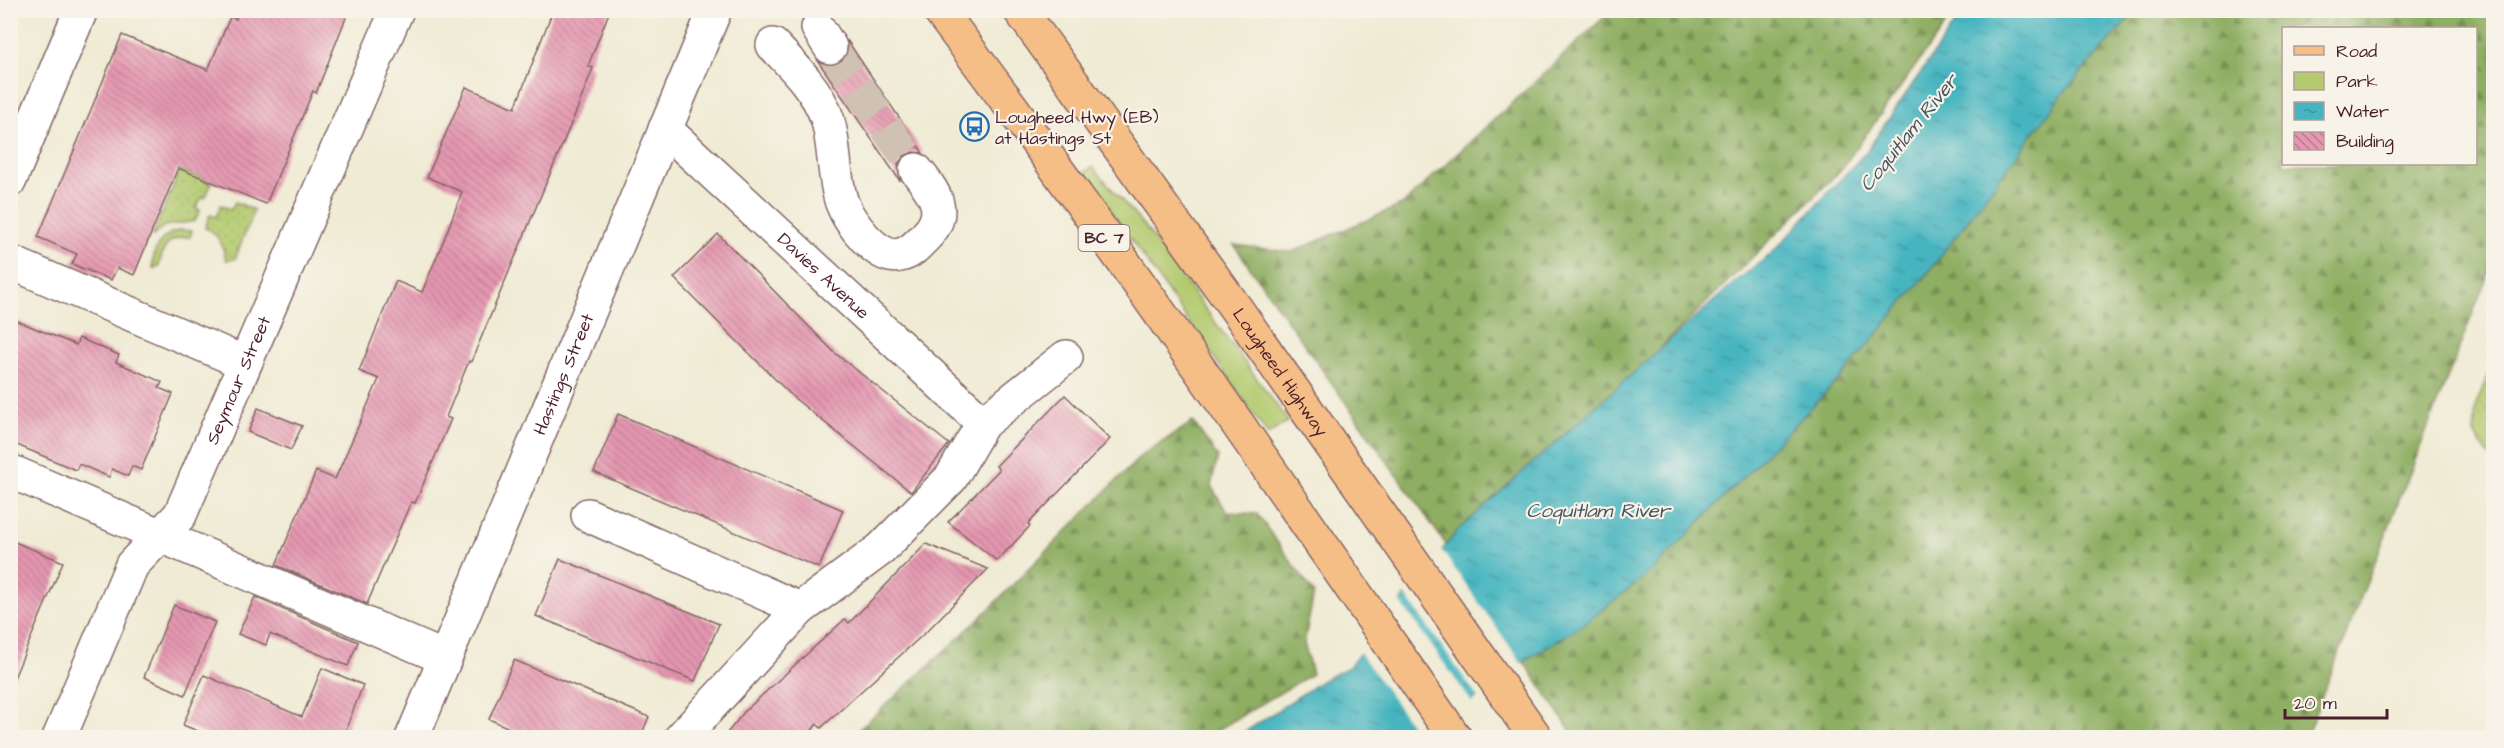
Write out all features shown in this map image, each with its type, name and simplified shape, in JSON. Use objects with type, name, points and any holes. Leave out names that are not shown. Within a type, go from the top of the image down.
[{"type":"main road","name":"BC 7","points":[[939,10],[1008,102],[1268,466],[1455,738]]},
{"type":"main road","name":"Lougheed Highway","points":[[1020,10],[1224,291],[1536,738]]},
{"type":"street","points":[[10,180],[81,10]]},
{"type":"street","name":"Seymour Street","points":[[58,738],[132,565],[180,515],[397,10]]},
{"type":"street","name":"Hastings Street","points":[[412,738],[715,10]]},
{"type":"street","points":[[773,45],[811,87],[827,119],[842,204],[857,229],[884,253],[899,256],[912,250],[932,230],[938,217],[938,205],[932,191],[916,170]]},
{"type":"street","name":"Davies Avenue","points":[[665,129],[983,423]]},
{"type":"street","points":[[10,262],[245,363]]},
{"type":"street","points":[[681,738],[800,609],[881,549],[951,478],[983,423],[1066,357]]},
{"type":"street","points":[[10,471],[445,658]]},
{"type":"street","points":[[588,515],[800,609]]},
{"type":"green space","points":[[1611,11],[1955,11],[1840,171],[1452,553],[1234,245],[1292,252],[1402,205]]},
{"type":"green space","points":[[2113,11],[2493,11],[2493,262],[2306,737],[1575,737],[1516,650]]},
{"type":"green space","points":[[1093,167],[1145,227],[1288,421],[1268,435],[1084,172]]},
{"type":"green space","points":[[180,170],[212,183],[205,198],[202,197],[196,208],[200,210],[195,221],[164,226],[152,237]]},
{"type":"green space","points":[[235,202],[254,210],[235,259],[226,260],[217,237],[205,228],[210,215],[216,217],[221,205],[231,210]]},
{"type":"green space","points":[[180,230],[192,231],[190,237],[177,238],[168,244],[162,254],[159,267],[153,268],[154,255],[159,244],[168,235]]},
{"type":"green space","points":[[2493,363],[2493,458],[2489,456],[2474,434],[2476,404]]},
{"type":"green space","points":[[1193,422],[1218,457],[1211,486],[1227,512],[1257,514],[1314,593],[1304,643],[1312,674],[1206,737],[851,737],[981,617],[1143,454]]},
{"type":"water","name":"Coquitlam River","points":[[1963,11],[2136,11],[2066,90],[1931,269],[1843,375],[1651,572],[1584,624],[1520,663],[1427,737],[1236,738],[1323,680],[1349,667],[1459,529],[1735,282],[1771,254],[1866,152]]},
{"type":"pier","points":[[1440,548],[1523,665],[1479,699],[1405,594]]},
{"type":"pier","points":[[1399,600],[1473,704],[1431,738],[1420,737],[1358,650]]},
{"type":"building","points":[[239,10],[349,10],[316,93],[313,91],[266,204],[178,168],[134,275],[117,268],[111,280],[72,264],[77,254],[38,237],[122,35],[208,70],[230,17],[236,19]]},
{"type":"building","points":[[553,10],[610,10],[588,66],[593,68],[576,112],[446,417],[451,419],[415,503],[411,502],[367,604],[276,565],[316,471],[335,479],[379,379],[359,371],[396,281],[422,292],[445,237],[462,192],[427,177],[466,87],[515,108]]},
{"type":"building","points":[[847,40],[923,153],[913,152],[904,156],[898,164],[900,181],[818,61],[830,66],[840,62],[847,55],[849,47]]},
{"type":"building","points":[[718,234],[835,353],[949,444],[911,492],[793,397],[674,278]]},
{"type":"building","points":[[10,318],[76,345],[79,338],[119,355],[116,362],[162,382],[159,388],[173,394],[141,470],[132,466],[128,476],[112,469],[109,477],[79,464],[76,470],[10,442]]},
{"type":"building","points":[[1065,395],[1110,439],[1028,524],[1030,526],[997,561],[948,522],[999,470],[996,466]]},
{"type":"building","points":[[258,408],[302,426],[291,450],[248,432]]},
{"type":"building","points":[[618,414],[843,510],[819,568],[594,472]]},
{"type":"building","points":[[10,540],[63,562],[11,685],[10,685]]},
{"type":"building","points":[[926,544],[988,569],[927,631],[821,728],[817,724],[806,738],[723,738],[745,711],[845,619],[849,623]]},
{"type":"building","points":[[560,559],[719,624],[695,681],[536,616]]},
{"type":"building","points":[[255,597],[358,642],[348,666],[270,634],[266,645],[238,634]]},
{"type":"building","points":[[174,605],[215,622],[185,695],[144,677]]},
{"type":"building","points":[[514,660],[649,717],[640,738],[532,738],[489,719]]},
{"type":"building","points":[[322,668],[363,685],[344,734],[351,738],[215,738],[183,725],[204,675],[302,717]]},
{"type":"tunnel","points":[[830,47],[916,170]]},
{"type":"place","name":"Lougheed Hwy (EB) at Hastings St","points":[[974,127]]}]
